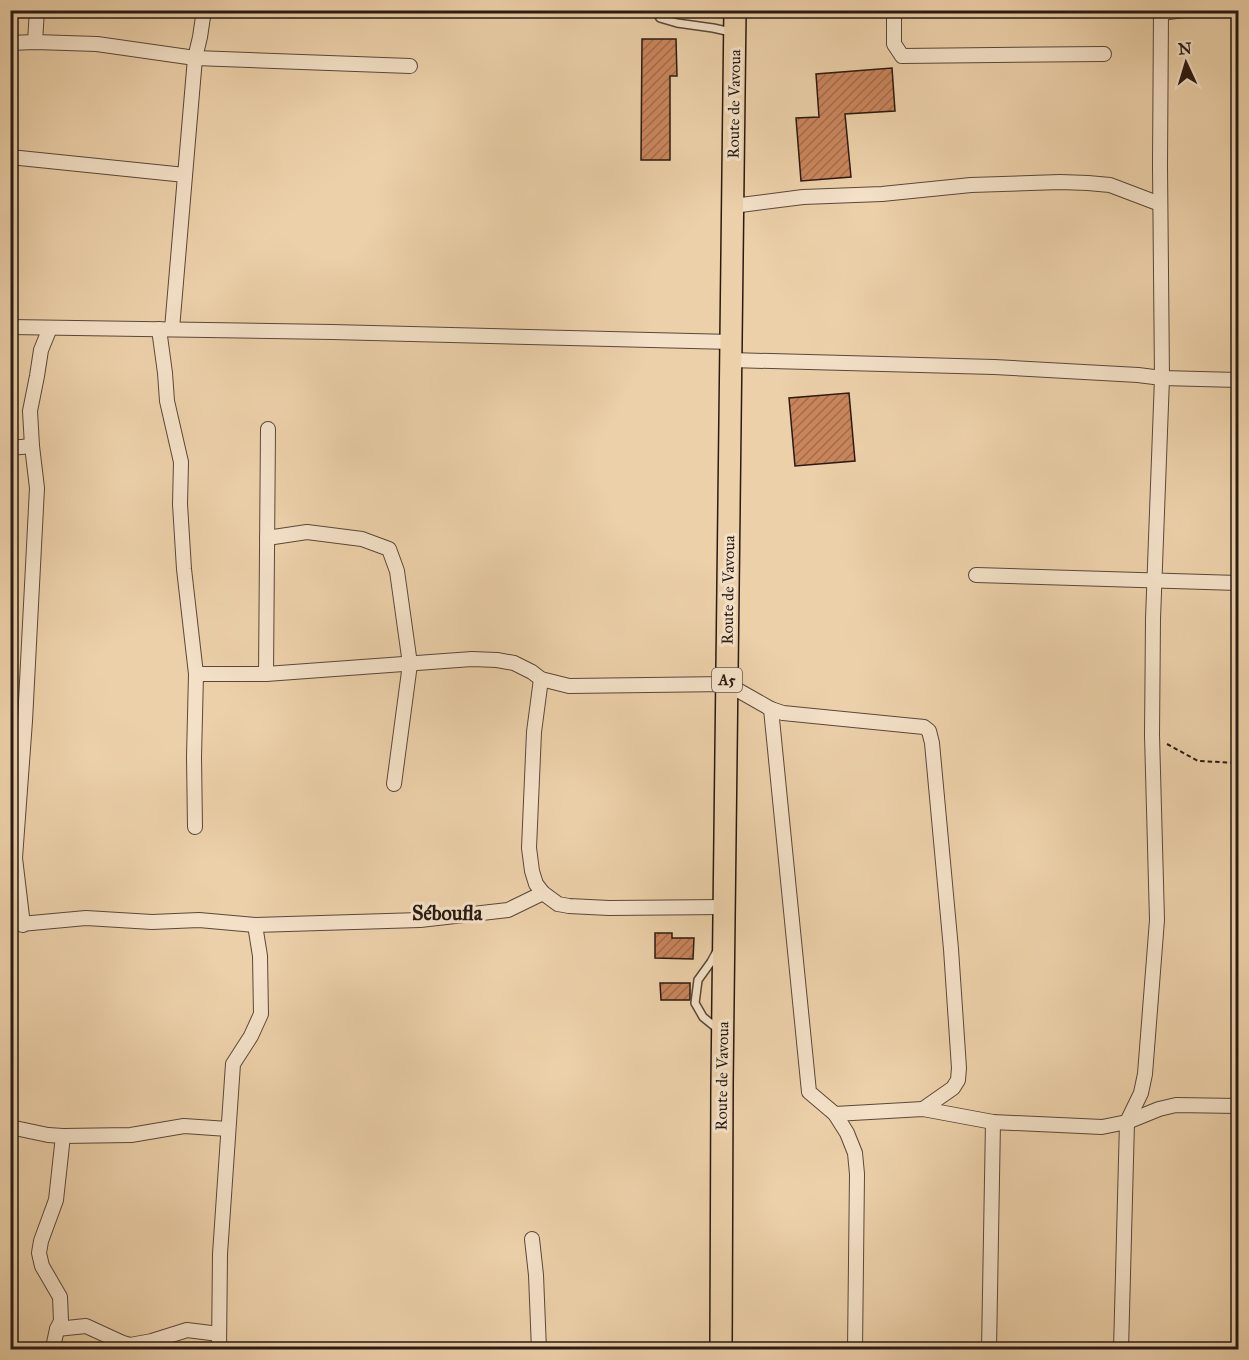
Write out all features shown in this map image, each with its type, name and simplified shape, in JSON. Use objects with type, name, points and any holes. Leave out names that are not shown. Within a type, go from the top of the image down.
[{"type":"main road","name":"Route de Vavoua","points":[[721,1350],[735,10]]},
{"type":"street","points":[[35,42],[37,10]]},
{"type":"street","points":[[195,827],[196,674],[184,569],[180,504],[181,462],[167,401],[165,329],[185,175],[195,58],[204,10]]},
{"type":"street","points":[[894,10],[894,44],[902,56],[1104,54]]},
{"type":"street","points":[[1121,1350],[1127,1122],[1141,1093],[1145,1074],[1157,920],[1152,735],[1162,378],[1161,12],[1184,10]]},
{"type":"street","points":[[10,43],[97,45],[195,58],[410,66]]},
{"type":"street","points":[[10,157],[185,175]]},
{"type":"street","points":[[733,206],[803,197],[882,194],[971,185],[1060,182],[1110,185],[1160,204]]},
{"type":"street","points":[[10,327],[321,331],[731,351],[1162,378],[1239,380]]},
{"type":"street","points":[[50,328],[41,350],[30,411],[37,488],[25,721],[15,858],[16,925],[86,918],[140,921],[199,920],[255,925],[431,919],[508,910],[543,893]]},
{"type":"street","points":[[266,674],[268,429]]},
{"type":"street","points":[[10,448],[32,446]]},
{"type":"street","points":[[267,538],[307,532],[362,539],[389,549],[397,571],[410,664],[394,784]]},
{"type":"street","points":[[976,575],[1239,583]]},
{"type":"street","points":[[196,674],[266,674],[472,659],[497,660],[514,663],[541,679],[569,686],[727,684],[771,709],[783,713],[924,727],[930,731],[932,743],[951,949],[959,1068],[958,1080],[953,1088],[923,1109]]},
{"type":"street","points":[[541,679],[534,732],[529,848],[536,884],[543,893],[558,904],[569,906],[725,907]]},
{"type":"street","points":[[771,709],[809,1092],[835,1114],[847,1133],[855,1153],[855,1350]]},
{"type":"street","points":[[219,1350],[220,1254],[233,1064],[251,1036],[261,1014],[260,956],[255,925]]},
{"type":"street","points":[[835,1114],[923,1109],[993,1122],[1102,1127],[1127,1122],[1176,1105],[1239,1106]]},
{"type":"street","points":[[988,1350],[993,1122]]},
{"type":"street","points":[[10,1126],[63,1136],[131,1135],[184,1126],[228,1129]]},
{"type":"street","points":[[55,1350],[54,1343],[61,1321],[60,1297],[42,1266],[39,1253],[56,1200],[63,1136]]},
{"type":"street","points":[[532,1239],[539,1350]]},
{"type":"street","points":[[57,1329],[86,1326],[130,1345],[187,1330],[219,1334]]},
{"type":"lane","points":[[655,10],[660,18],[677,23],[735,33]]},
{"type":"path","points":[[1152,735],[1197,761],[1239,763]]},
{"type":"building","points":[[642,39],[676,39],[677,76],[670,76],[670,160],[641,160]]},
{"type":"building","points":[[892,68],[895,111],[845,114],[851,177],[801,181],[796,118],[819,117],[816,74]]},
{"type":"building","points":[[849,393],[855,461],[795,466],[789,398]]},
{"type":"building","points":[[655,933],[672,933],[672,938],[694,938],[693,959],[655,958]]},
{"type":"building","points":[[660,983],[690,983],[690,1000],[661,1000]]},
{"type":"district","name":"Séboufla","points":[[447,913]]}]
